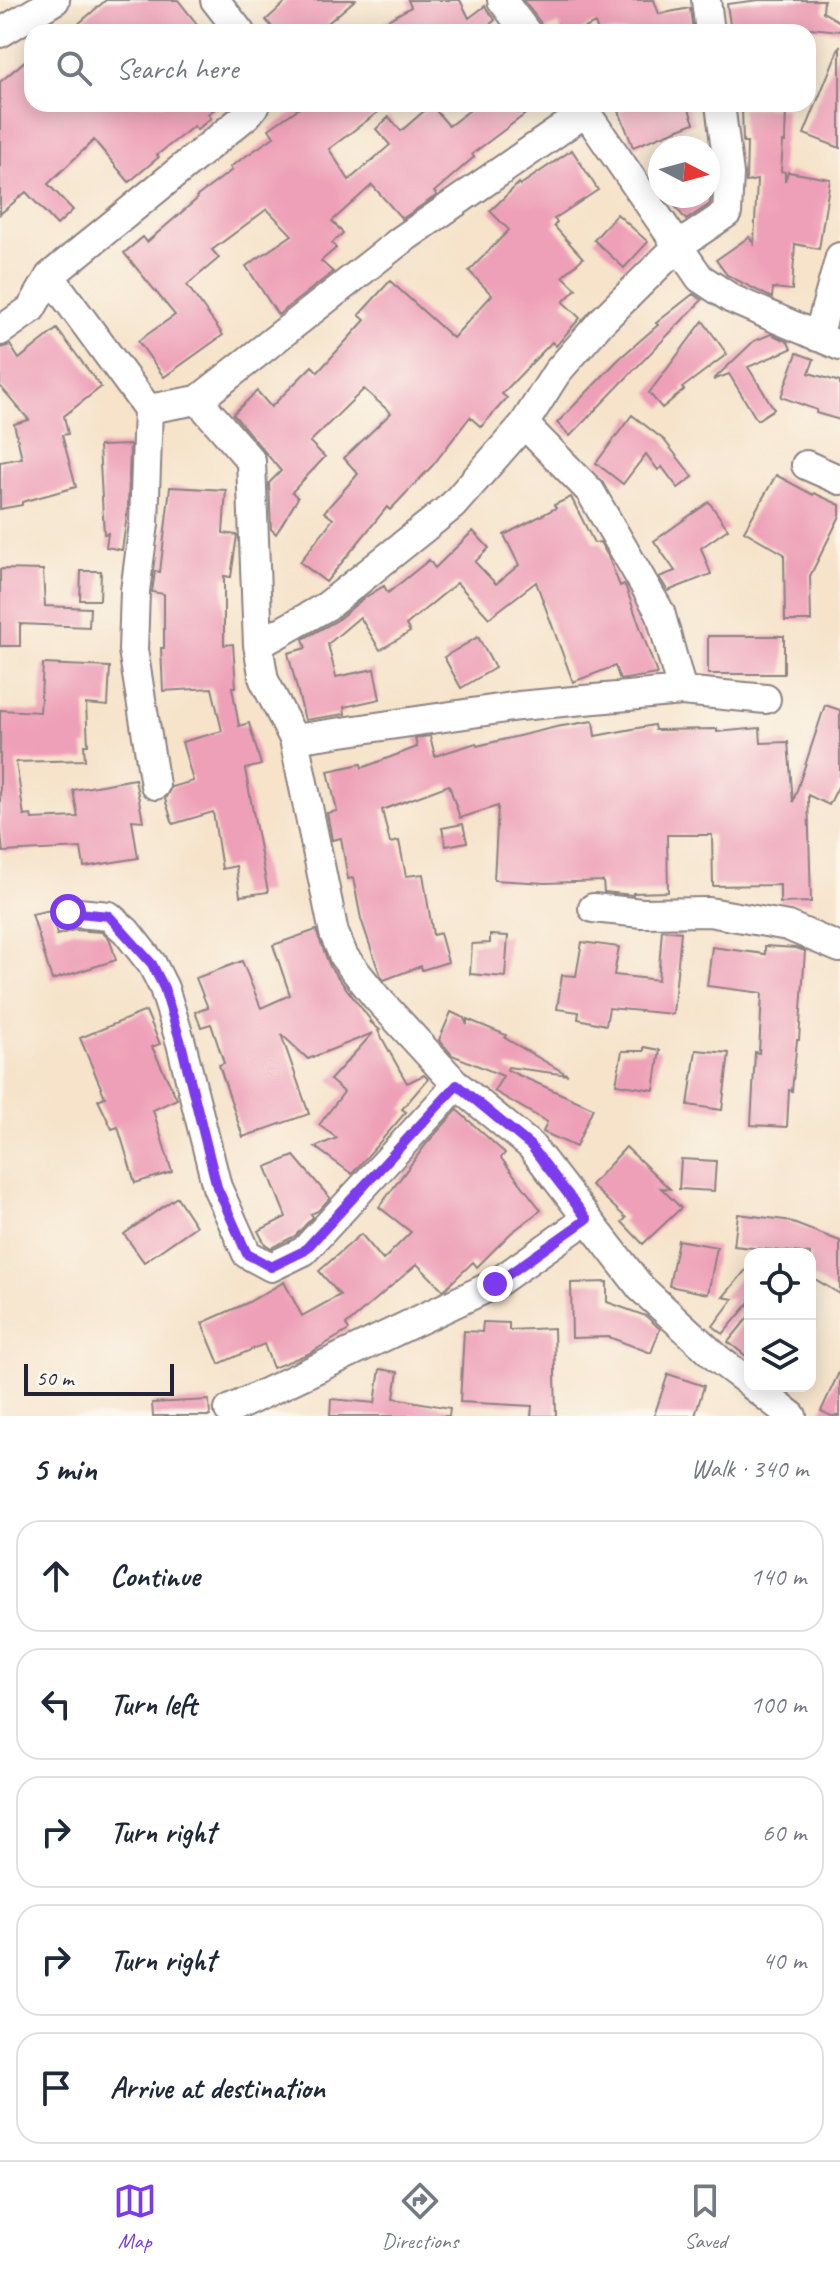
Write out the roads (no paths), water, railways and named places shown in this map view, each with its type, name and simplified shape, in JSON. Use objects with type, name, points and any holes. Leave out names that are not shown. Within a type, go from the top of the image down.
[{"type":"street","points":[[0,33],[55,0]]},
{"type":"street","points":[[215,0],[234,24]]},
{"type":"street","points":[[502,0],[520,24]]},
{"type":"street","points":[[706,0],[709,24]]},
{"type":"street","points":[[0,331],[31,309],[50,276],[249,112]]},
{"type":"street","points":[[148,409],[198,400],[400,241],[577,112]]},
{"type":"street","points":[[586,112],[700,278],[732,299],[829,341],[840,257]]},
{"type":"street","points":[[258,645],[327,606],[387,561],[453,505],[524,424],[557,372],[601,322],[678,246],[727,213],[729,174],[721,112]]},
{"type":"street","points":[[50,276],[148,409],[144,524],[135,591],[133,650],[155,785]]},
{"type":"street","points":[[198,400],[251,461],[258,645],[264,680],[294,739],[334,933],[344,957],[376,997],[457,1085],[531,1146],[641,1288],[744,1379]]},
{"type":"street","points":[[524,424],[590,491],[660,612],[682,691]]},
{"type":"street","points":[[806,465],[840,480]]},
{"type":"street","points":[[294,739],[519,706],[682,691],[766,699]]},
{"type":"street","points":[[593,908],[642,913],[709,912],[788,926],[840,948]]},
{"type":"street","points":[[68,912],[109,916],[152,964],[164,988],[181,1043],[217,1187],[247,1254],[271,1267],[304,1251],[457,1085]]},
{"type":"street","points":[[229,1410],[495,1284],[587,1219]]},
{"type":"street","points":[[761,1392],[792,1416]]}]
